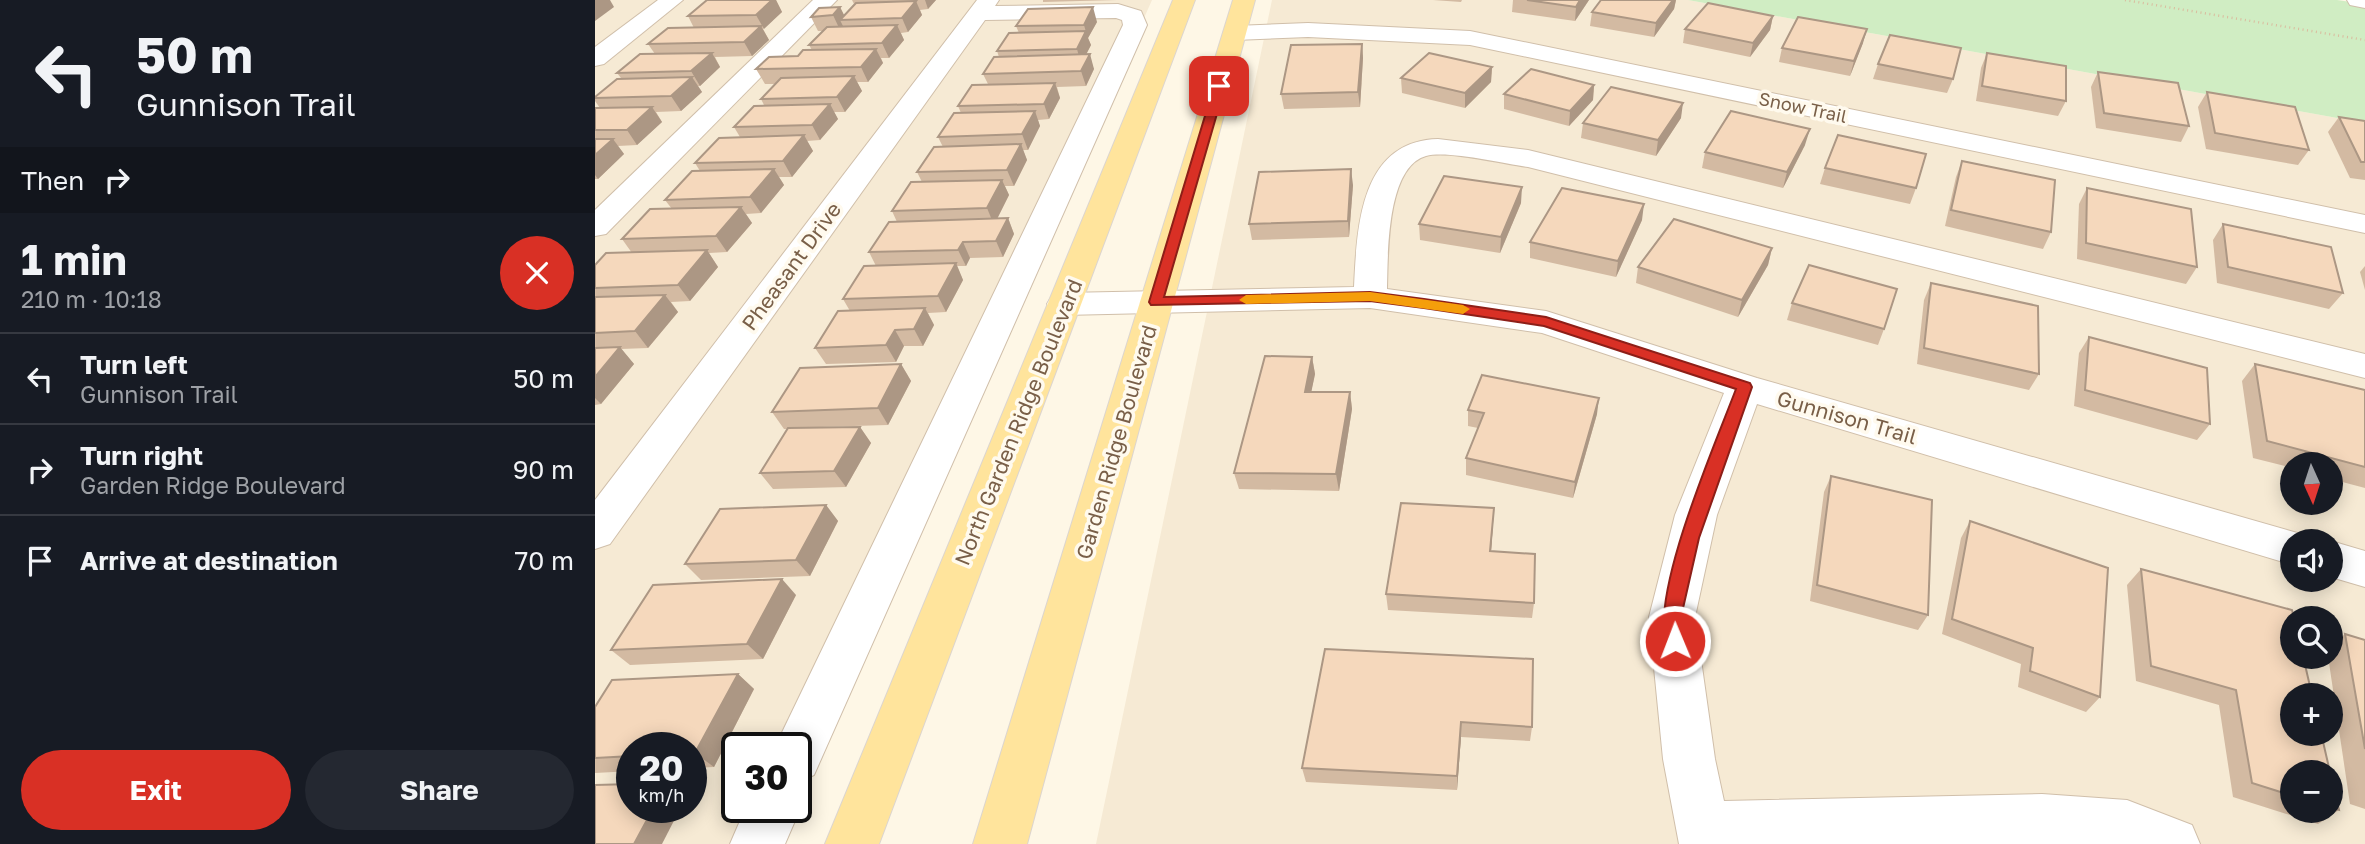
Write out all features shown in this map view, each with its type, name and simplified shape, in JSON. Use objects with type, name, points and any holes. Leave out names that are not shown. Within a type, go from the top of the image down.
[{"type":"main road","name":"North Garden Ridge Boulevard","points":[[852,844],[1184,0]]},
{"type":"main road","name":"Garden Ridge Boulevard","points":[[1000,844],[1240,16]]},
{"type":"street","points":[[595,60],[672,0]]},
{"type":"street","points":[[595,227],[826,0]]},
{"type":"street","points":[[2358,0],[2365,1]]},
{"type":"street","points":[[808,732],[1135,25],[1133,16],[1118,11],[983,6]]},
{"type":"street","name":"Pheasant Drive","points":[[595,532],[983,6]]},
{"type":"street","name":"Snow Trail","points":[[1240,16],[1308,30],[1471,38],[2365,224]]},
{"type":"street","points":[[1370,297],[1375,228],[1383,188],[1395,166],[1417,149],[1468,150],[1528,159],[2365,366]]},
{"type":"street","name":"Gunnison Trail","points":[[1064,304],[1370,297],[1546,322],[1745,387],[2280,544]]},
{"type":"street","points":[[1745,387],[1696,515],[1672,617],[1689,759],[1704,837],[2042,821],[2127,827],[2173,844]]},
{"type":"street","points":[[2343,563],[2365,569]]},
{"type":"street","points":[[757,844],[767,823]]},
{"type":"path","points":[[2125,0],[2365,40]]},
{"type":"shaded area","points":[[595,0],[1152,0],[812,770],[812,732],[721,732],[721,823],[789,823],[780,844],[595,844]]},
{"type":"shaded area","points":[[1272,0],[1688,0],[2365,123],[2365,844],[1096,844]]},
{"type":"green space","points":[[1688,0],[2337,0],[2365,4],[2365,123]]},
{"type":"building","points":[[707,0],[772,0],[756,15],[688,16]]},
{"type":"building","points":[[1527,0],[1580,0],[1576,7]]},
{"type":"building","points":[[1601,0],[1673,0],[1656,23],[1592,12]]},
{"type":"building","points":[[916,1],[902,18],[840,20],[856,3]]},
{"type":"building","points":[[1708,3],[1773,16],[1753,43],[1685,29]]},
{"type":"building","points":[[840,7],[833,15],[811,17],[819,8]]},
{"type":"building","points":[[1093,7],[1084,25],[1016,26],[1028,9]]},
{"type":"building","points":[[1798,17],[1867,29],[1854,61],[1782,48]]},
{"type":"building","points":[[897,25],[882,43],[809,45],[827,27]]},
{"type":"building","points":[[761,26],[744,42],[648,44],[668,28]]},
{"type":"building","points":[[1086,31],[1077,49],[997,51],[1009,33]]},
{"type":"building","points":[[1890,35],[1961,48],[1953,79],[1878,64]]},
{"type":"building","points":[[1362,44],[1358,92],[1281,94],[1291,45]]},
{"type":"building","points":[[876,49],[861,67],[756,69],[769,57],[798,56],[803,50]]},
{"type":"building","points":[[712,53],[691,71],[617,73],[640,54]]},
{"type":"building","points":[[1429,53],[1492,67],[1465,93],[1401,78]]},
{"type":"building","points":[[1987,53],[2066,66],[2066,101],[1982,86]]},
{"type":"building","points":[[1090,54],[1081,71],[983,74],[994,57]]},
{"type":"building","points":[[1531,69],[1594,85],[1570,111],[1504,94]]},
{"type":"building","points":[[2098,72],[2178,83],[2189,126],[2104,113]]},
{"type":"building","points":[[854,76],[837,97],[761,99],[781,78]]},
{"type":"building","points":[[692,77],[671,96],[595,98],[617,79]]},
{"type":"building","points":[[1055,83],[1044,104],[958,106],[972,85]]},
{"type":"building","points":[[1611,87],[1683,103],[1658,140],[1583,123]]},
{"type":"building","points":[[2207,92],[2295,107],[2309,150],[2215,133]]},
{"type":"building","points":[[830,104],[812,125],[734,127],[754,106]]},
{"type":"building","points":[[652,107],[627,130],[595,130],[595,108]]},
{"type":"building","points":[[1035,111],[1022,134],[938,137],[954,113]]},
{"type":"building","points":[[1731,111],[1810,129],[1787,172],[1705,152]]},
{"type":"building","points":[[2339,117],[2365,121],[2365,162],[2361,162]]},
{"type":"building","points":[[804,135],[783,161],[695,163],[719,138]]},
{"type":"building","points":[[1838,135],[1926,154],[1916,188],[1825,168]]},
{"type":"building","points":[[595,139],[613,139],[595,155]]},
{"type":"building","points":[[1021,144],[1007,170],[917,172],[934,147]]},
{"type":"building","points":[[1962,161],[2055,180],[2051,232],[1951,210]]},
{"type":"building","points":[[774,169],[750,197],[665,200],[692,171]]},
{"type":"building","points":[[1351,169],[1348,221],[1249,224],[1259,172]]},
{"type":"building","points":[[1444,176],[1522,187],[1501,237],[1419,224]]},
{"type":"building","points":[[1002,180],[987,208],[892,211],[911,182]]},
{"type":"building","points":[[1562,188],[1644,204],[1618,261],[1530,242]]},
{"type":"building","points":[[2087,188],[2191,209],[2197,267],[2086,243]]},
{"type":"building","points":[[741,207],[716,236],[622,239],[650,209]]},
{"type":"building","points":[[1008,218],[996,241],[963,242],[958,250],[869,252],[889,222]]},
{"type":"building","points":[[1674,219],[1772,248],[1742,300],[1638,267]]},
{"type":"building","points":[[2223,224],[2331,247],[2343,293],[2228,267]]},
{"type":"building","points":[[707,250],[678,285],[595,288],[595,265],[606,253]]},
{"type":"building","points":[[956,263],[938,296],[843,299],[864,266]]},
{"type":"building","points":[[1809,265],[1897,289],[1884,329],[1792,303]]},
{"type":"building","points":[[1931,283],[2038,306],[2039,374],[1924,348]]},
{"type":"building","points":[[665,295],[635,331],[595,333],[595,297]]},
{"type":"building","points":[[925,308],[914,329],[895,330],[886,345],[815,348],[838,311]]},
{"type":"building","points":[[2089,337],[2207,368],[2210,424],[2085,390]]},
{"type":"building","points":[[620,347],[595,377],[595,348]]},
{"type":"building","points":[[1265,356],[1312,357],[1305,392],[1350,392],[1336,474],[1234,473]]},
{"type":"building","points":[[901,364],[878,408],[772,412],[800,368]]},
{"type":"building","points":[[2255,364],[2365,390],[2365,467],[2343,461],[2343,452],[2308,452],[2267,441]]},
{"type":"building","points":[[1482,375],[1599,398],[1575,482],[1466,458],[1484,413],[1468,410]]},
{"type":"building","points":[[860,427],[834,471],[760,473],[788,428]]},
{"type":"building","points":[[1831,476],[1932,500],[1928,615],[1817,585]]},
{"type":"building","points":[[1401,503],[1494,508],[1490,551],[1535,554],[1534,603],[1386,594]]},
{"type":"building","points":[[826,505],[796,560],[685,564],[720,509]]},
{"type":"building","points":[[1970,521],[2108,568],[2100,697],[2030,671],[2033,648],[1952,619]]},
{"type":"building","points":[[2141,569],[2280,607],[2280,669],[2306,669],[2309,683],[2280,683],[2280,746],[2324,746],[2327,760],[2280,760],[2280,792],[2252,783],[2236,690],[2151,666]]},
{"type":"building","points":[[782,579],[747,644],[611,650],[653,585]]},
{"type":"building","points":[[2345,634],[2365,640],[2365,749]]},
{"type":"building","points":[[1325,649],[1533,659],[1532,727],[1461,722],[1457,776],[1302,768]]},
{"type":"building","points":[[738,674],[706,732],[616,732],[616,757],[595,758],[595,707],[612,680]]},
{"type":"building","points":[[616,784],[616,823],[645,823],[634,844],[595,844],[595,785]]},
{"type":"slow traffic","points":[[1246,300],[1370,297],[1463,309]]},
{"type":"route","points":[[1219,86],[1156,302],[1370,297],[1424,303],[1546,322],[1745,387],[1696,515],[1683,561],[1672,617],[1675,641]]}]
